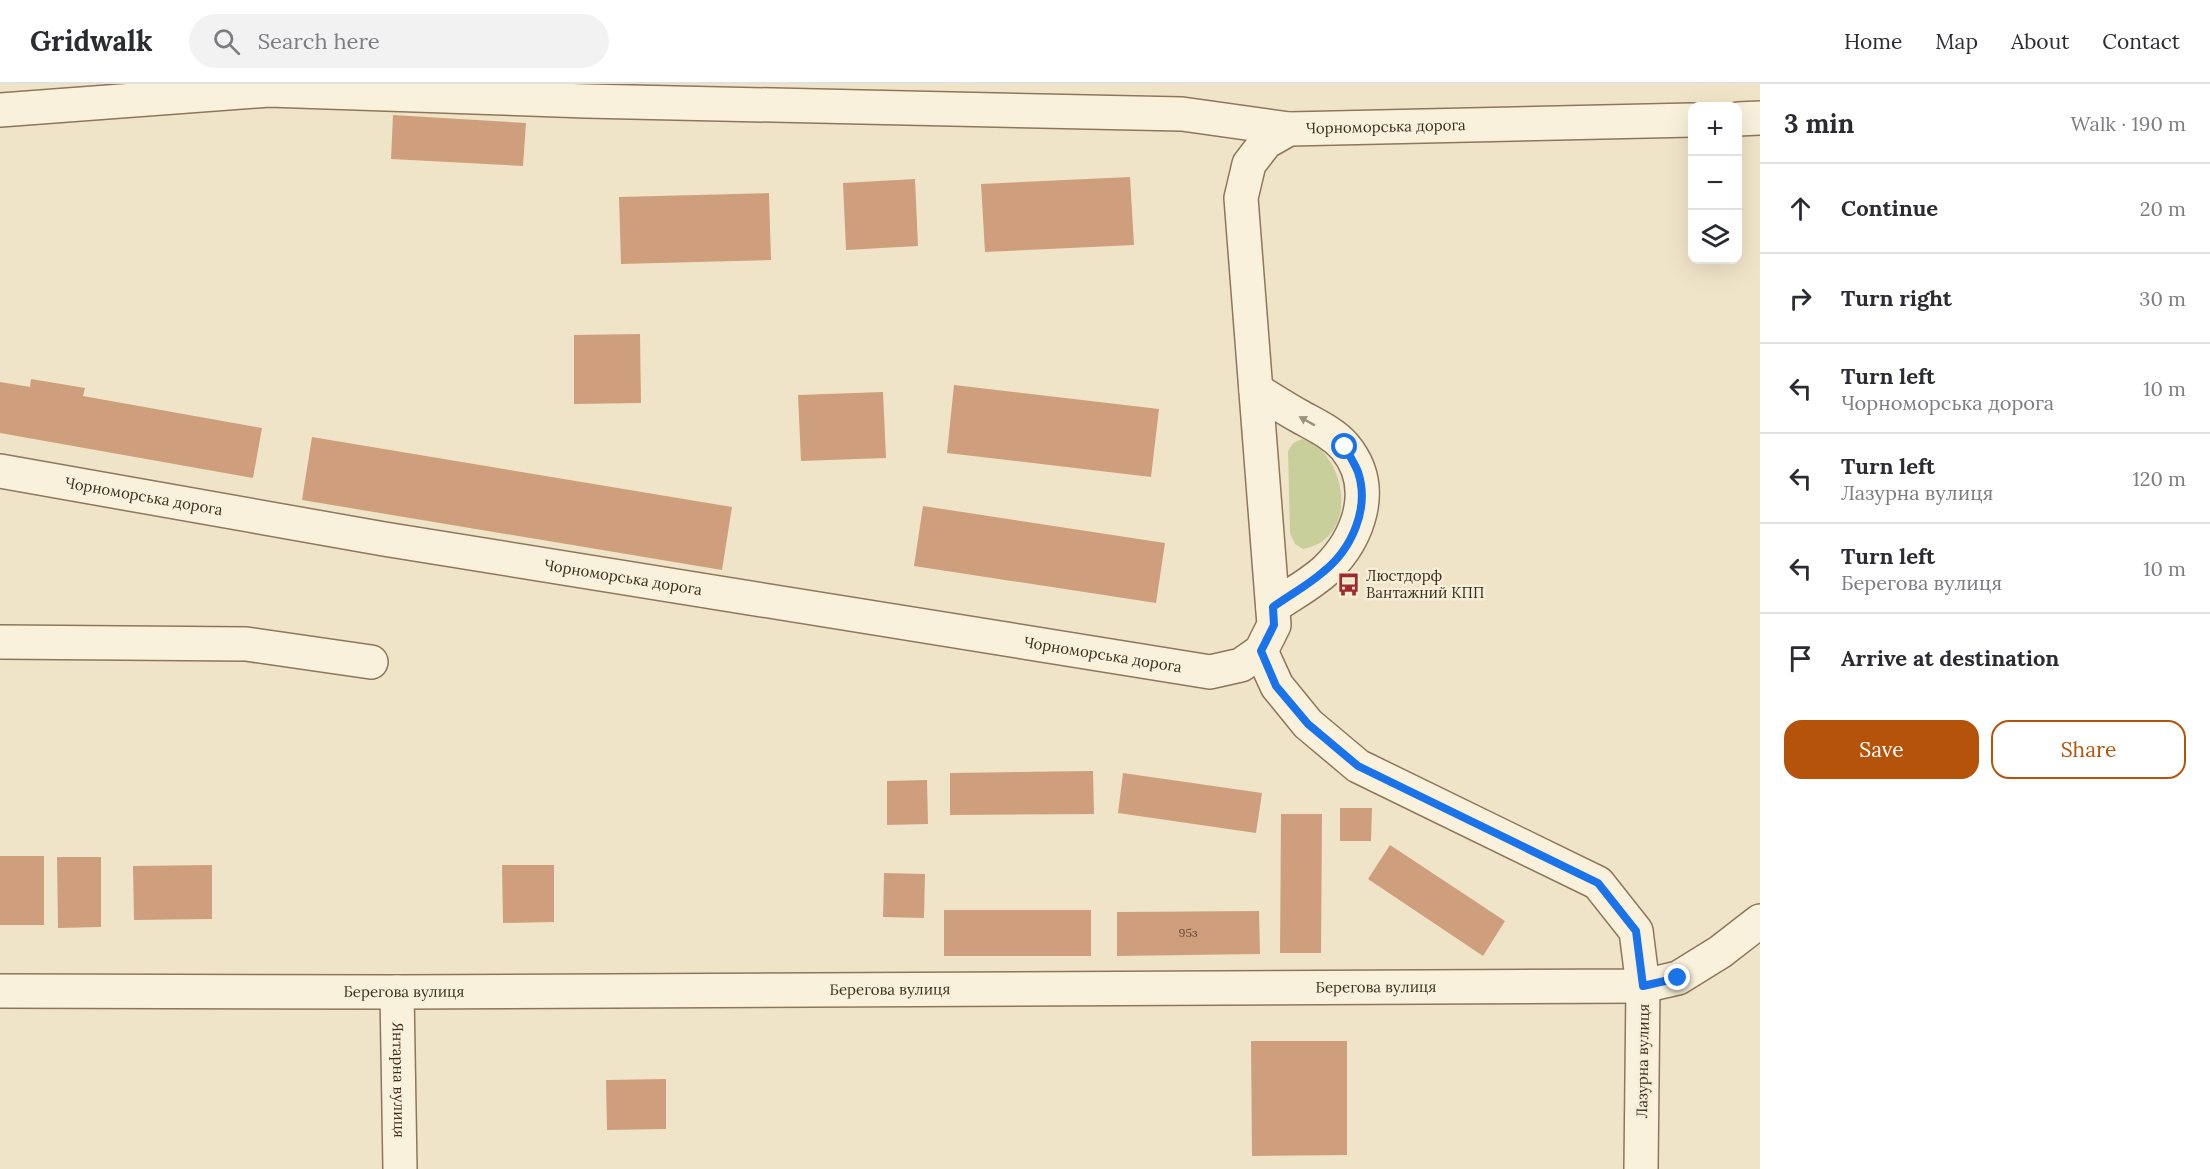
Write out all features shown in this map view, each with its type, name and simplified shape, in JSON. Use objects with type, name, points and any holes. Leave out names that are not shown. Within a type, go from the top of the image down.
[{"type":"street","points":[[0,110],[269,90],[586,101],[1182,114],[1289,129]]},
{"type":"street","points":[[1742,119],[1760,118]]},
{"type":"street","name":"Чорноморська дорога","points":[[0,471],[384,539],[1210,672],[1241,665],[1261,651],[1274,625],[1241,198],[1249,164],[1266,142],[1289,129],[1688,120]]},
{"type":"street","points":[[1256,390],[1326,431],[1345,447],[1358,472],[1363,495],[1358,522],[1344,550],[1324,572],[1273,607]]},
{"type":"street","points":[[0,642],[246,644],[371,662]]},
{"type":"street","name":"Лазурна вулиця","points":[[1261,651],[1276,686],[1308,724],[1358,766],[1598,883],[1636,931],[1643,986],[1641,1169]]},
{"type":"street","name":"Берегова вулиця","points":[[0,991],[398,992],[1643,986],[1678,978],[1720,952],[1760,921]]},
{"type":"street","name":"Янтарна вулиця","points":[[398,992],[400,1169]]},
{"type":"green space","points":[[1302,439],[1317,447],[1329,460],[1337,477],[1341,495],[1340,513],[1334,529],[1321,542],[1303,549],[1295,544],[1290,533],[1288,451],[1293,443]]},
{"type":"building","points":[[393,115],[526,123],[523,166],[391,159]]},
{"type":"building","points":[[1130,177],[1134,245],[985,252],[981,184]]},
{"type":"building","points":[[915,179],[918,246],[846,250],[843,183]]},
{"type":"building","points":[[769,193],[771,260],[621,264],[619,197]]},
{"type":"building","points":[[640,334],[641,403],[574,404],[574,335]]},
{"type":"building","points":[[31,379],[85,388],[83,396],[262,428],[253,478],[0,433],[0,382],[30,387]]},
{"type":"building","points":[[954,385],[1159,409],[1151,477],[947,453]]},
{"type":"building","points":[[883,392],[886,458],[801,461],[798,395]]},
{"type":"building","points":[[312,437],[732,507],[722,570],[302,500]]},
{"type":"building","points":[[923,506],[1165,543],[1156,603],[914,566]]},
{"type":"building","points":[[1093,771],[1094,814],[950,815],[950,773]]},
{"type":"building","points":[[1123,773],[1262,793],[1256,833],[1118,813]]},
{"type":"building","points":[[927,780],[928,824],[887,825],[887,781]]},
{"type":"building","points":[[1340,808],[1372,808],[1371,841],[1340,841]]},
{"type":"building","points":[[1281,814],[1322,814],[1321,953],[1280,953]]},
{"type":"building","points":[[1390,845],[1505,921],[1483,956],[1368,879]]},
{"type":"building","points":[[0,856],[44,856],[44,925],[0,925]]},
{"type":"building","points":[[57,857],[101,857],[101,927],[58,928]]},
{"type":"building","points":[[212,865],[212,919],[134,920],[133,866]]},
{"type":"building","points":[[502,865],[554,865],[554,922],[503,923]]},
{"type":"building","points":[[884,873],[925,874],[924,918],[883,917]]},
{"type":"building","points":[[944,910],[1091,910],[1091,956],[944,956]]},
{"type":"building","points":[[1259,911],[1260,954],[1117,956],[1117,912]]},
{"type":"building","points":[[1251,1041],[1347,1041],[1347,1155],[1252,1156]]},
{"type":"building","points":[[666,1079],[666,1129],[607,1130],[606,1080]]},
{"type":"place","name":"Люстдорф Вантажний КПП","points":[[1348,585]]},
{"type":"route","points":[[1345,447],[1358,472],[1363,495],[1358,522],[1344,550],[1324,572],[1273,607],[1274,625],[1261,651],[1276,686],[1308,724],[1358,766],[1598,883],[1636,931],[1643,986],[1678,978]]}]
